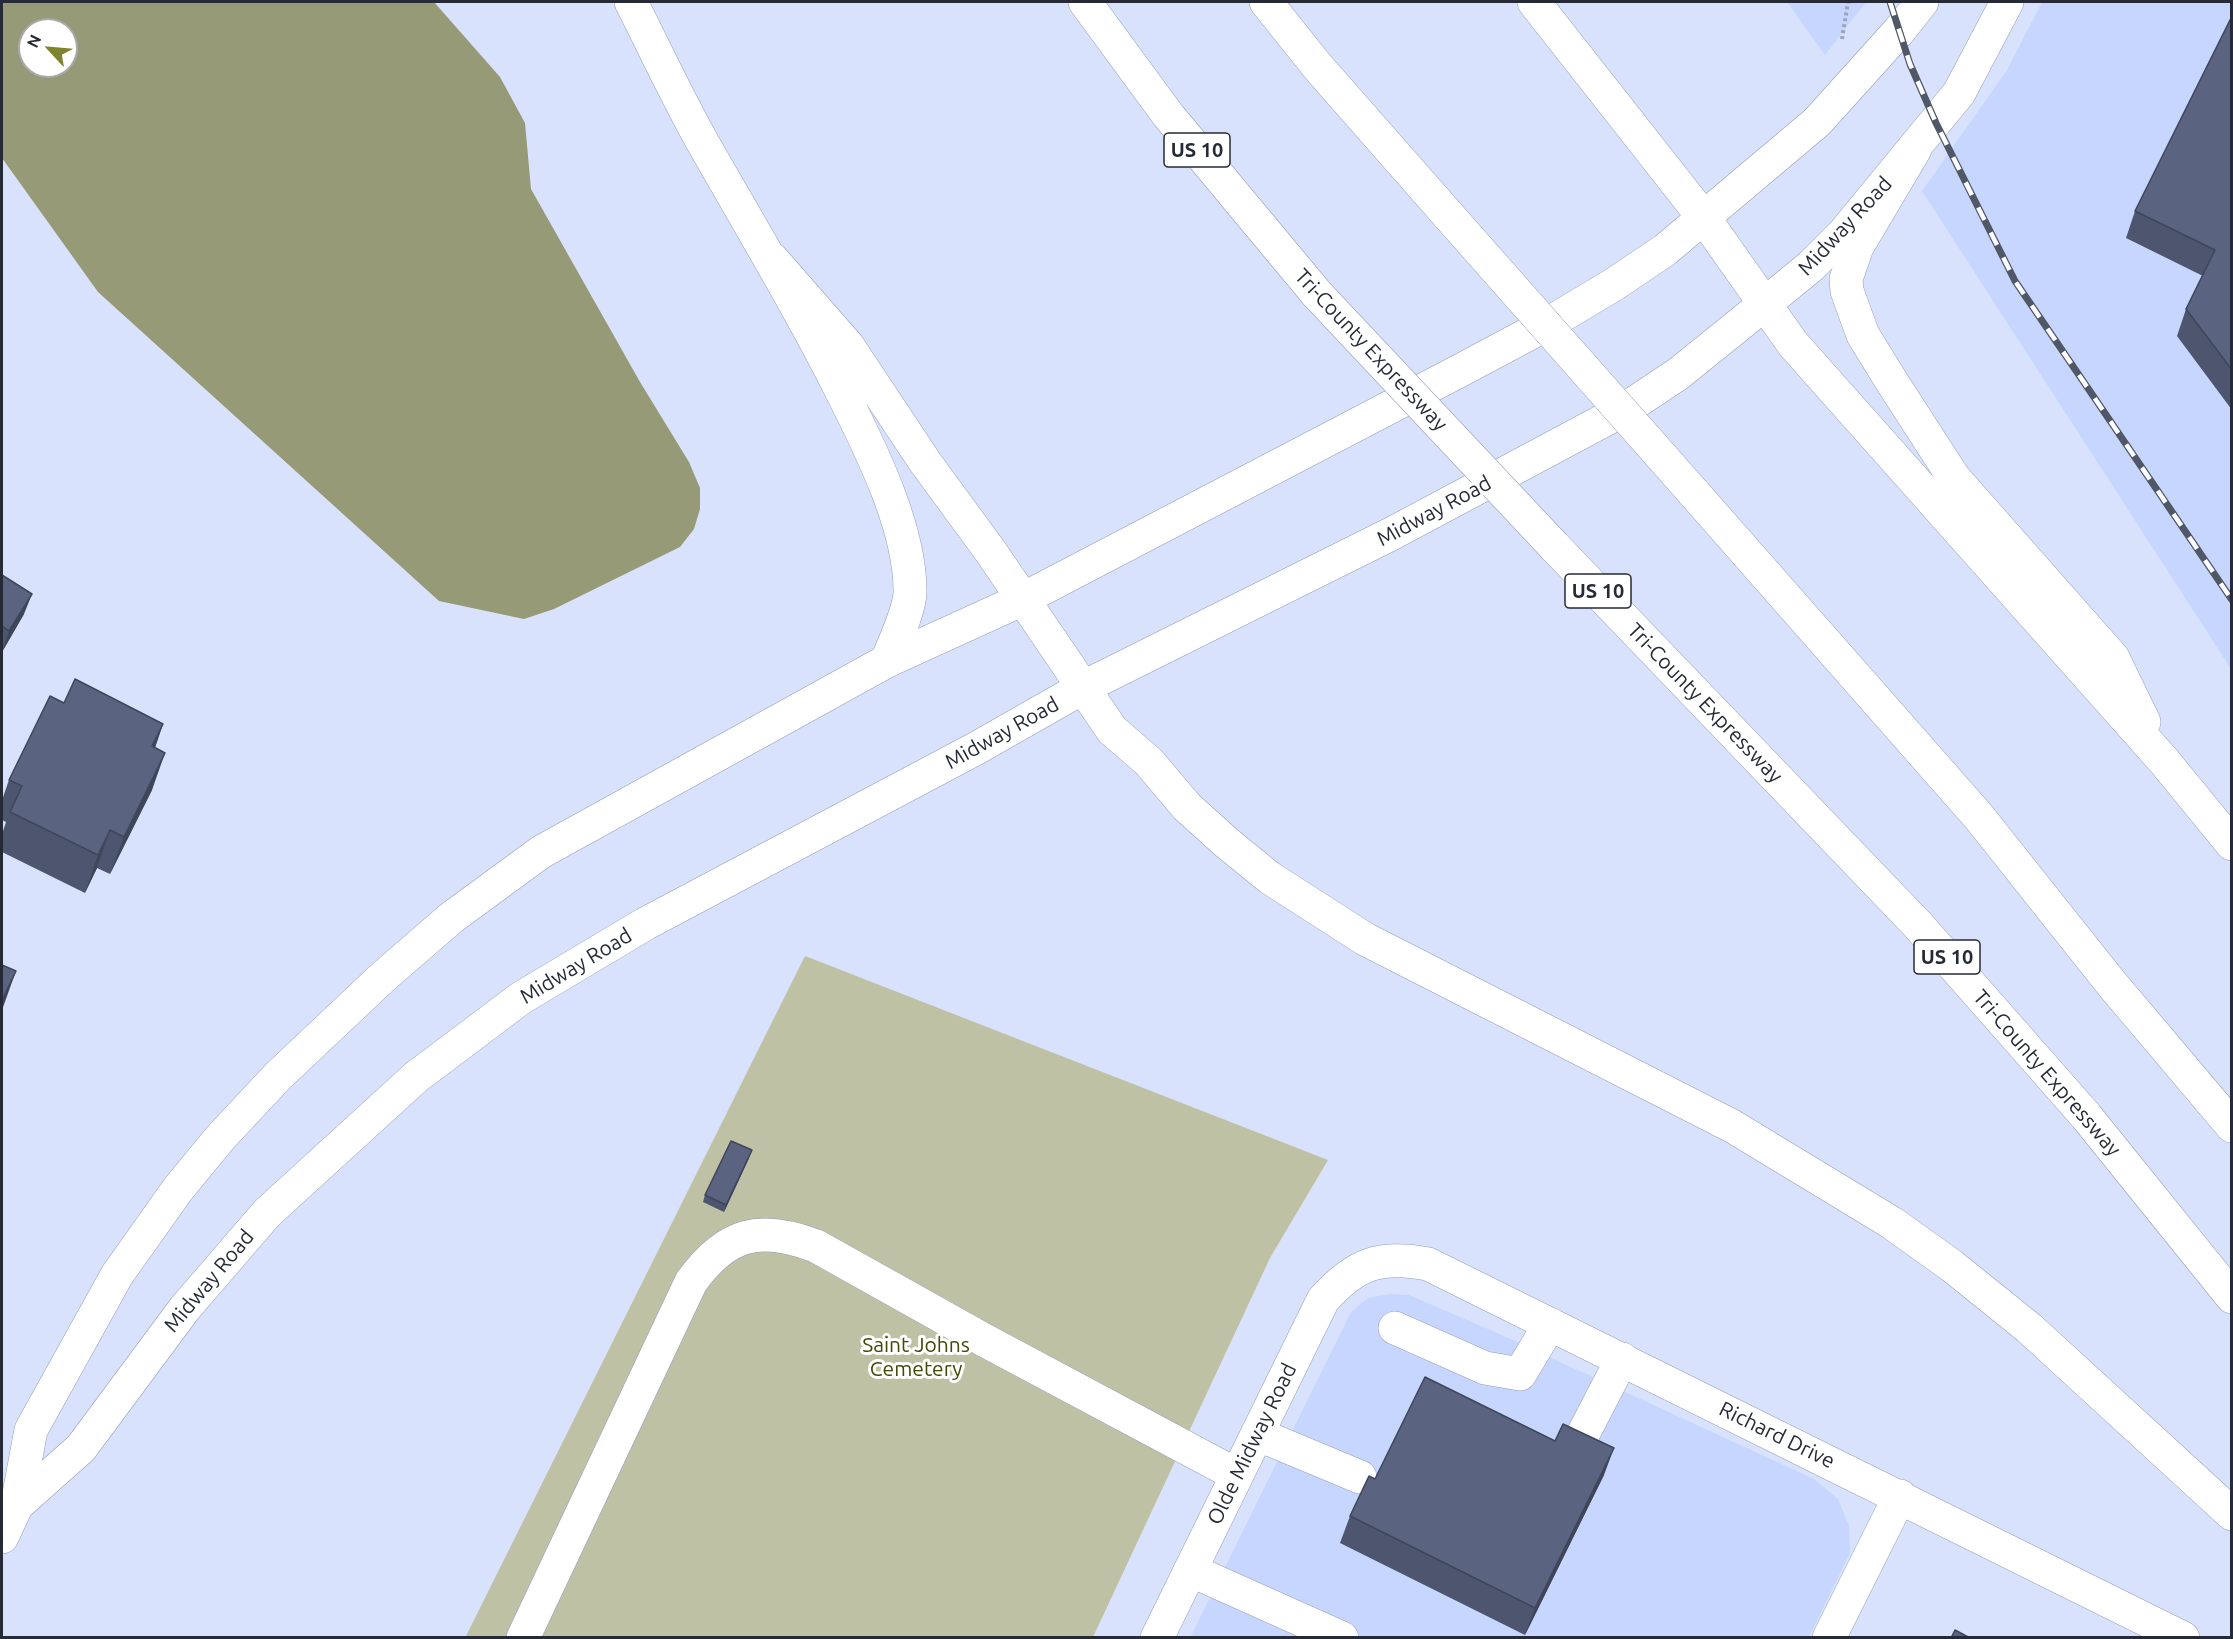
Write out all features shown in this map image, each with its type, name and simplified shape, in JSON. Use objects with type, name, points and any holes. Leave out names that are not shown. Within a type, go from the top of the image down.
[{"type":"main road","points":[[631,2],[702,141],[772,259],[868,444],[894,509],[907,564],[910,594],[887,662]]},
{"type":"main road","name":"Tri-County Expressway","points":[[1085,2],[1168,114],[1317,294],[1554,546],[1918,925],[2086,1116],[2232,1297]]},
{"type":"main road","points":[[1266,2],[1317,68],[1979,817],[2111,983],[2232,1126]]},
{"type":"main road","points":[[1534,2],[1704,218],[1793,344],[2164,761],[2232,844]]},
{"type":"main road","name":"Midway Road","points":[[2,1537],[17,1505],[31,1430],[117,1275],[178,1189],[220,1138],[278,1076],[383,977],[451,918],[541,852],[887,662],[1021,600],[1551,322],[1665,250],[1817,122],[1922,2]]},
{"type":"main road","name":"Midway Road","points":[[17,1505],[81,1448],[184,1308],[267,1213],[416,1077],[521,998],[645,924],[975,749],[1084,687],[1393,533],[1627,408],[1678,374],[1811,266],[1844,233],[1959,93],[2007,2]]},
{"type":"main road","points":[[1915,149],[1857,247],[1851,263],[1847,291],[1863,335],[1954,478],[2113,658],[2164,761]]},
{"type":"main road","points":[[772,259],[848,345],[1112,730],[1149,762],[1187,807],[1270,878],[1365,939],[1732,1126],[1892,1223],[1952,1266],[2029,1328],[2232,1514]]},
{"type":"main road","points":[[534,1634],[691,1282],[707,1259],[724,1246],[755,1234],[789,1236],[816,1246],[984,1340],[1237,1475]]},
{"type":"main road","name":"Richard Drive","points":[[1365,1266],[1380,1260],[1401,1259],[1428,1264],[2183,1638]]},
{"type":"main road","name":"Olde Midway Road","points":[[1157,1638],[1323,1300],[1341,1279],[1365,1266]]},
{"type":"main road","points":[[1395,1328],[1485,1368],[1520,1374],[1550,1324]]},
{"type":"main road","points":[[1579,1442],[1622,1359]]},
{"type":"main road","points":[[1257,1434],[1360,1477]]},
{"type":"main road","points":[[1829,1638],[1900,1496]]},
{"type":"main road","points":[[1190,1570],[1341,1638]]},
{"type":"shaded area","points":[[2,2],[434,2],[500,77],[525,123],[531,189],[640,382],[689,462],[700,488],[700,509],[694,529],[680,547],[554,609],[524,619],[439,601],[98,292],[2,158]]},
{"type":"shaded area","points":[[1787,2],[1866,2],[1825,55]]},
{"type":"shaded area","points":[[2042,2],[2231,2],[2231,669],[1922,191],[2007,70]]},
{"type":"shaded area","points":[[1390,1294],[1409,1295],[1495,1332],[1814,1479],[1838,1499],[1849,1526],[1850,1553],[1809,1637],[1190,1638],[1351,1312],[1368,1298]]},
{"type":"green space","name":"Saint Johns Cemetery","points":[[805,956],[1328,1160],[1270,1258],[1093,1637],[465,1638]]},
{"type":"building","points":[[2232,16],[2232,370],[2186,309],[2215,250],[2135,211]]},
{"type":"building","points":[[2,575],[32,594],[9,631],[2,626]]},
{"type":"building","points":[[75,679],[163,724],[152,746],[165,753],[124,837],[110,830],[98,855],[10,812],[22,786],[9,780],[50,696],[64,703]]},
{"type":"building","points":[[2,965],[16,971],[2,1000]]},
{"type":"building","points":[[731,1141],[752,1150],[726,1205],[705,1195]]},
{"type":"building","points":[[1425,1377],[1555,1441],[1563,1424],[1614,1448],[1535,1608],[1350,1516],[1369,1476],[1375,1479]]},
{"type":"building","points":[[1955,1630],[1970,1638],[1951,1638]]},
{"type":"railway","points":[[1890,2],[1910,64],[1936,123],[2015,281],[2232,600]]}]
